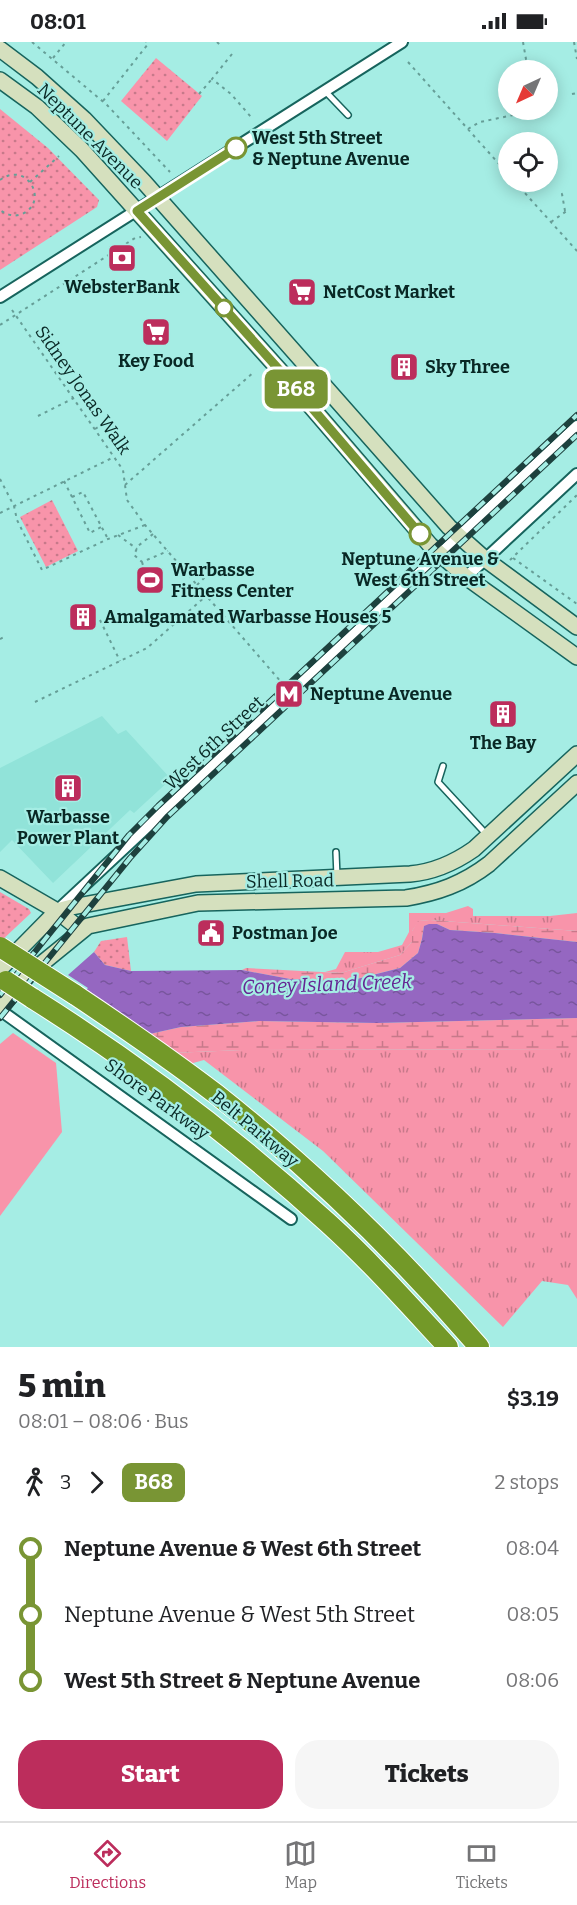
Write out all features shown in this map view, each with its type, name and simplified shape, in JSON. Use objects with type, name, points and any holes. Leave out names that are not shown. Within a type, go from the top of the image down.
[{"type":"highway","name":"Belt Parkway","points":[[0,947],[74,994],[215,1094],[279,1148],[402,1262],[479,1347]]},
{"type":"highway","name":"Belt Parkway","points":[[0,977],[130,1064],[266,1169],[329,1224],[394,1287],[448,1347]]},
{"type":"main road","name":"Neptune Avenue","points":[[0,49],[37,77],[84,119],[158,197],[459,537],[485,560],[577,627]]},
{"type":"main road","name":"Neptune Avenue","points":[[0,80],[37,107],[82,150],[283,374],[440,555],[466,577],[577,657]]},
{"type":"main road","name":"Shell Road","points":[[57,911],[196,884],[433,871],[462,857],[488,836],[577,754]]},
{"type":"main road","name":"Shell Road","points":[[0,1009],[29,974],[81,930],[96,924],[198,903],[406,898],[448,889],[477,873],[577,783]]},
{"type":"main road","points":[[0,878],[57,911],[81,930]]},
{"type":"main road","points":[[0,969],[57,911]]},
{"type":"street","points":[[0,297],[402,42]]},
{"type":"street","name":"West 6th Street","points":[[57,911],[577,426]]},
{"type":"street","points":[[466,577],[577,474]]},
{"type":"street","name":"Shore Parkway","points":[[0,1009],[291,1219]]},
{"type":"lane","points":[[325,91],[348,115]]},
{"type":"lane","points":[[443,766],[438,782],[488,836]]},
{"type":"lane","points":[[336,852],[337,878]]},
{"type":"path","points":[[32,42],[103,102],[170,172]]},
{"type":"path","points":[[52,58],[66,42]]},
{"type":"path","points":[[103,102],[148,44],[146,42]]},
{"type":"path","points":[[523,42],[526,60]]},
{"type":"path","points":[[574,42],[577,59]]},
{"type":"path","points":[[199,94],[232,54]]},
{"type":"path","points":[[408,62],[498,163]]},
{"type":"path","points":[[212,79],[231,94],[251,117]]},
{"type":"path","points":[[572,94],[577,93]]},
{"type":"path","points":[[468,129],[480,122],[498,118]]},
{"type":"path","points":[[30,182],[59,156]]},
{"type":"path","points":[[0,180],[11,174],[18,175],[30,182],[35,195],[31,208],[19,215],[1,213]]},
{"type":"path","points":[[524,192],[577,251]]},
{"type":"path","points":[[551,222],[567,210],[562,194],[565,193]]},
{"type":"path","points":[[0,325],[135,238],[141,237]]},
{"type":"path","name":"Sidney Jonas Walk","points":[[12,310],[123,470],[127,500],[145,525],[282,683]]},
{"type":"path","points":[[125,486],[254,372]]},
{"type":"path","points":[[38,416],[74,399]]},
{"type":"path","points":[[95,429],[107,422]]},
{"type":"path","points":[[0,513],[114,457]]},
{"type":"path","points":[[0,479],[14,506],[16,520],[42,570],[108,539],[145,525]]},
{"type":"path","points":[[64,481],[90,533],[101,527]]},
{"type":"path","points":[[72,497],[83,492],[108,539]]},
{"type":"path","points":[[511,559],[577,495]]},
{"type":"path","points":[[146,575],[142,562],[134,555],[137,549],[153,534]]},
{"type":"path","points":[[118,535],[137,549]]},
{"type":"path","points":[[29,544],[33,542]]},
{"type":"path","points":[[142,562],[168,551]]},
{"type":"path","points":[[508,555],[577,604]]},
{"type":"path","points":[[197,585],[206,576]]},
{"type":"path","points":[[35,702],[147,648],[206,596]]},
{"type":"path","points":[[100,620],[120,661]]},
{"type":"path","points":[[0,639],[6,636]]},
{"type":"shaded area","name":"Warbasse Power Plant","points":[[102,716],[118,734],[126,730],[171,779],[134,813],[130,810],[53,883],[12,840],[0,852],[0,768]]},
{"type":"green space","points":[[156,58],[202,96],[167,141],[121,101]]},
{"type":"green space","points":[[0,109],[48,148],[99,200],[97,207],[0,270]]},
{"type":"green space","points":[[52,500],[78,551],[46,567],[20,517]]},
{"type":"green space","points":[[0,892],[29,909],[31,913],[0,942]]},
{"type":"green space","points":[[468,906],[473,909],[473,916],[550,916],[577,913],[577,931],[419,921],[412,931],[412,942],[400,955],[341,973],[325,972],[336,969],[345,952],[378,952],[402,945],[409,932],[409,913],[446,913]]},
{"type":"green space","points":[[418,921],[577,931],[577,942],[450,930],[437,924],[424,926],[418,953],[400,968],[348,981],[290,979],[242,970],[246,968],[341,973],[400,955],[412,942],[412,931]]},
{"type":"green space","points":[[127,937],[131,971],[105,965],[94,952],[101,941]]},
{"type":"green space","points":[[577,1018],[577,1049],[242,1050],[171,1053],[145,1035],[181,1027],[259,1021],[377,1023]]},
{"type":"green space","points":[[13,1033],[56,1063],[62,1132],[0,1216],[0,1044]]},
{"type":"green space","points":[[577,1049],[577,1299],[568,1285],[542,1281],[503,1327],[323,1151],[204,1060],[186,1065],[171,1053],[242,1050]]},
{"type":"water","name":"Coney Island Creek","points":[[437,924],[450,930],[577,942],[577,1018],[377,1023],[259,1021],[181,1027],[145,1035],[83,993],[88,988],[68,975],[94,952],[105,965],[131,971],[242,970],[290,979],[349,981],[400,968],[418,953],[424,926]]},
{"type":"railway","points":[[0,995],[129,835],[577,415]]},
{"type":"railway","points":[[0,1018],[130,858],[167,817],[577,435]]},
{"type":"bus line","name":"B68","points":[[236,148],[137,211],[283,374],[420,534]]},
{"type":"place","name":"West 5th Street & Neptune Avenue","points":[[236,148]]},
{"type":"place","name":"WebsterBank","points":[[122,258]]},
{"type":"place","name":"NetCost Market","points":[[302,292]]},
{"type":"place","name":"Key Food","points":[[156,332]]},
{"type":"place","name":"Sky Three","points":[[404,367]]},
{"type":"place","name":"Neptune Avenue & West 6th Street","points":[[420,534]]},
{"type":"place","name":"Warbasse Fitness Center","points":[[150,580]]},
{"type":"place","name":"Amalgamated Warbasse Houses 5","points":[[83,617]]},
{"type":"place","name":"Neptune Avenue","points":[[289,694]]},
{"type":"place","name":"The Bay","points":[[503,714]]},
{"type":"place","name":"Warbasse Power Plant","points":[[68,788]]},
{"type":"place","name":"Postman Joe","points":[[211,933]]}]
